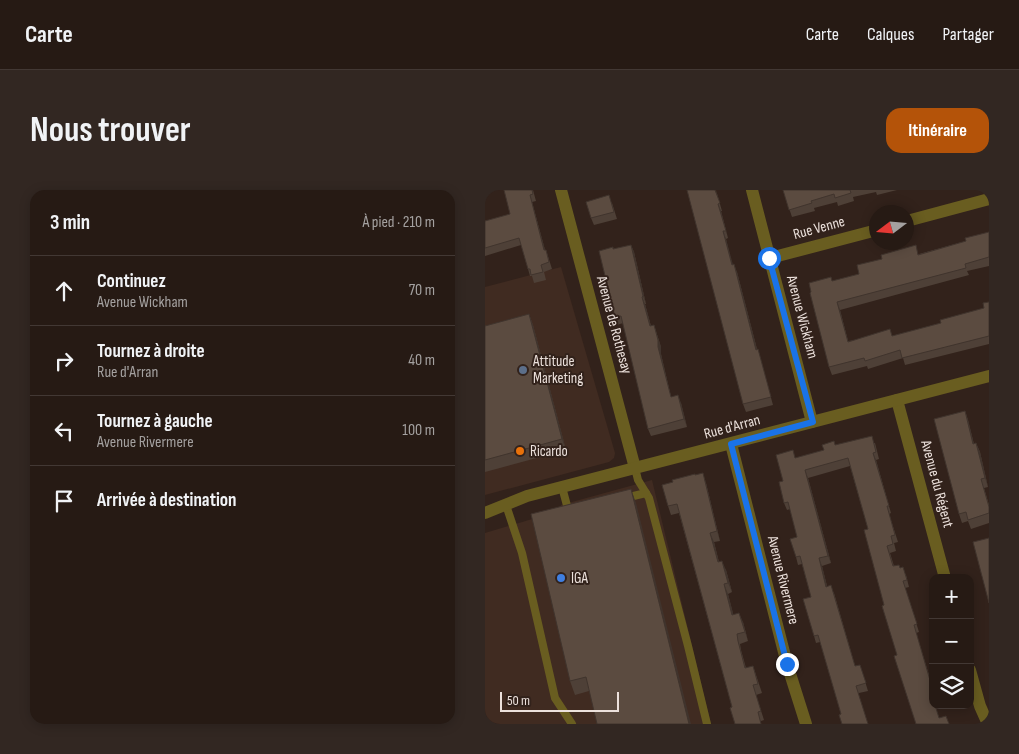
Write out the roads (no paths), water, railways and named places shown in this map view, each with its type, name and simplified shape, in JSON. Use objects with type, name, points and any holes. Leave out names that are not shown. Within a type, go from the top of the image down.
[{"type":"street","name":"Avenue de Rothesay","points":[[561,190],[635,468]]},
{"type":"street","name":"Avenue Wickham","points":[[752,190],[813,422]]},
{"type":"street","points":[[914,220],[989,199]]},
{"type":"street","name":"Rue Venne","points":[[769,258],[869,232]]},
{"type":"street","name":"Rue d'Arran","points":[[485,512],[527,496],[989,376]]},
{"type":"street","name":"Avenue du Régent","points":[[897,400],[944,574]]},
{"type":"street","name":"Avenue Rivermere","points":[[731,444],[787,664],[806,724]]},
{"type":"street","points":[[974,684],[980,706],[988,724]]},
{"type":"lane","points":[[635,468],[638,480],[649,498],[689,646],[707,724]]},
{"type":"lane","points":[[562,487],[569,513],[579,510]]},
{"type":"lane","points":[[617,500],[646,493]]},
{"type":"lane","points":[[505,505],[522,553],[555,698],[572,724]]},
{"type":"place","name":"Attitude Marketing","points":[[523,370]]},
{"type":"place","name":"Ricardo","points":[[520,451]]},
{"type":"place","name":"IGA","points":[[561,578]]}]
